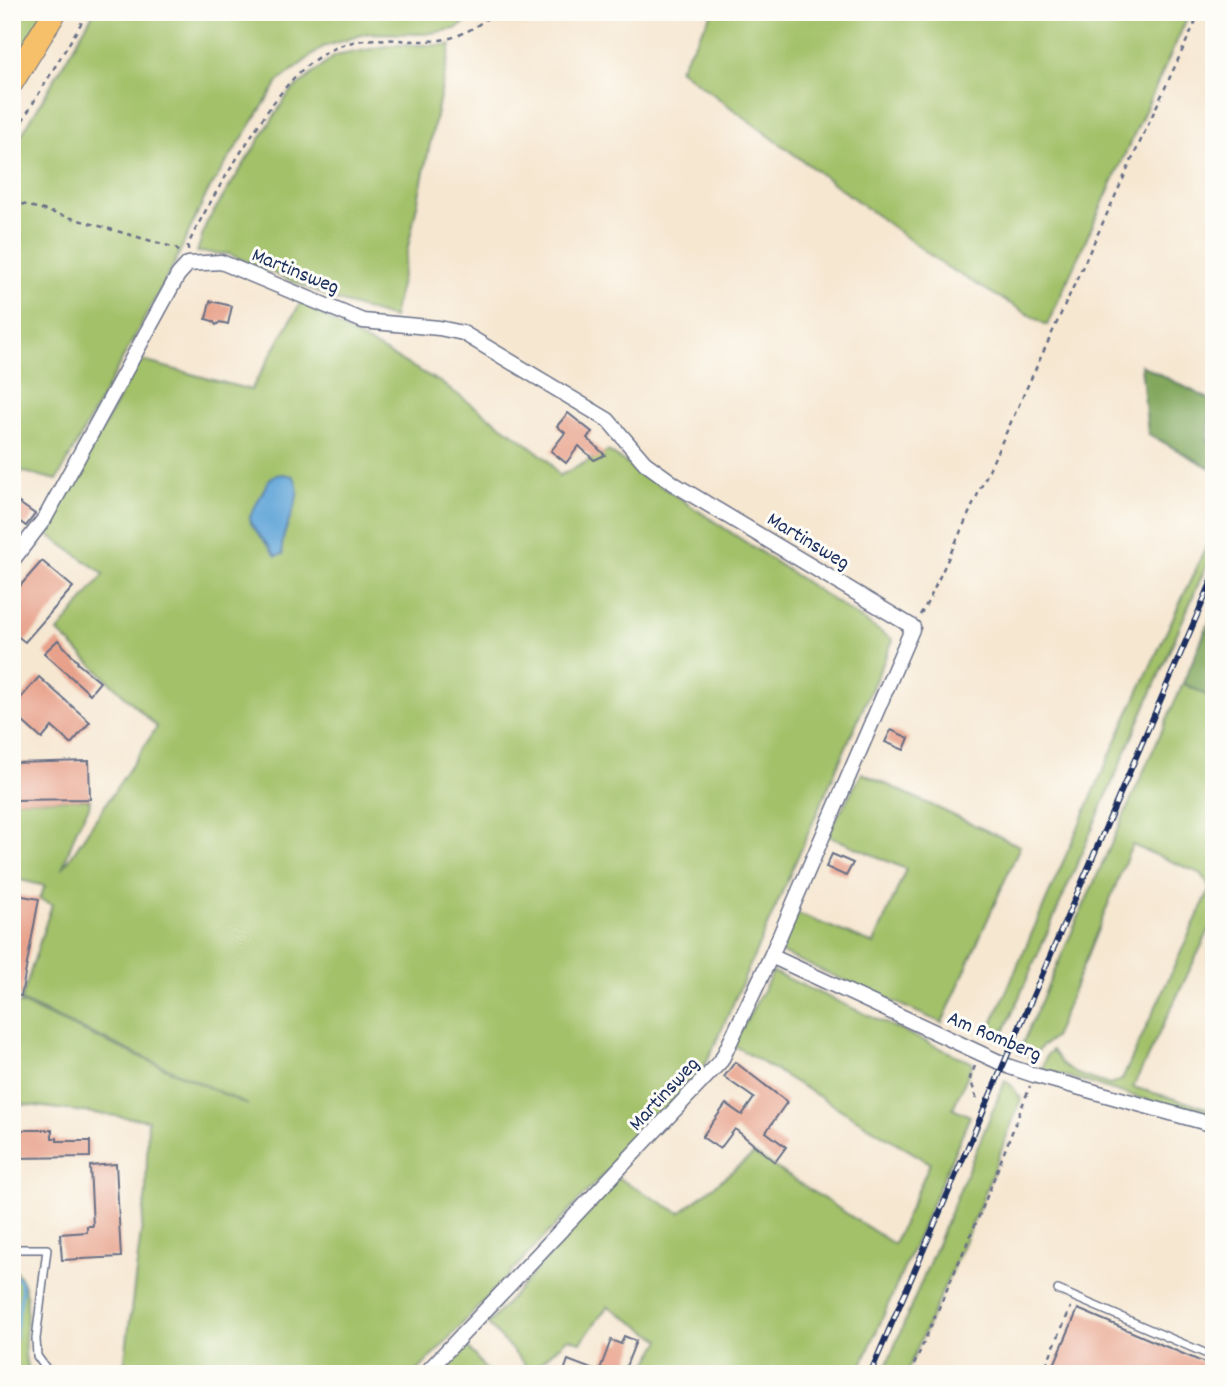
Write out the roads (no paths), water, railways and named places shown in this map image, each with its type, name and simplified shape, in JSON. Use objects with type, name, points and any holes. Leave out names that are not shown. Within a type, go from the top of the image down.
[{"type":"main road","points":[[12,82],[55,12]]},
{"type":"street","name":"Martinsweg","points":[[12,561],[45,518],[178,275],[188,264],[221,262],[363,321],[439,328],[463,333],[608,420],[645,463],[674,484],[913,627],[771,956],[721,1061],[425,1374]]},
{"type":"street","name":"Am Romberg","points":[[771,956],[997,1062],[1034,1075],[1214,1125]]},
{"type":"lane","points":[[13,1251],[47,1249],[36,1339],[37,1356],[50,1374]]},
{"type":"lane","points":[[1058,1290],[1214,1357]]},
{"type":"water","points":[[273,476],[293,476],[297,494],[284,536],[283,554],[276,556],[251,524],[250,517],[268,481]]},
{"type":"waterway","points":[[12,1273],[20,1281],[22,1291],[12,1353]]},
{"type":"railway","points":[[870,1374],[1214,576]]}]
